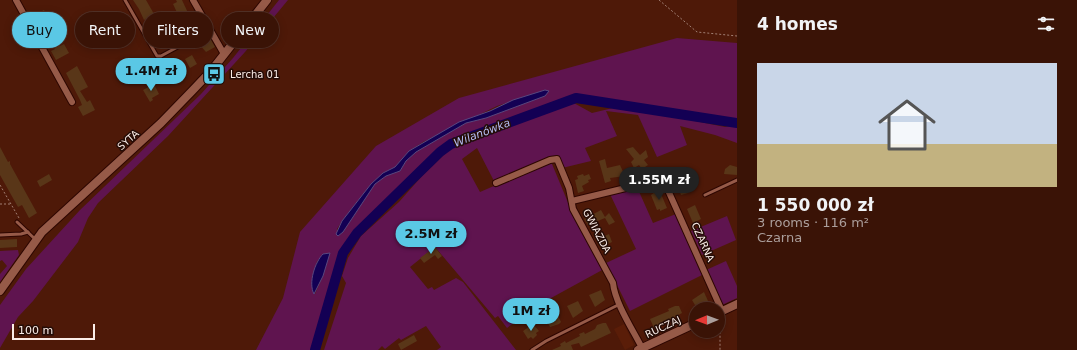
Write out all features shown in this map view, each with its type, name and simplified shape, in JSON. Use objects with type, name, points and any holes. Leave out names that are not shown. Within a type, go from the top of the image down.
[{"type":"street","points":[[16,0],[72,102]]},
{"type":"street","points":[[193,0],[199,12]]},
{"type":"street","name":"SYTA","points":[[0,291],[36,240],[161,123],[206,76],[267,0]]},
{"type":"street","points":[[213,36],[224,54]]},
{"type":"street","name":"GWIAZDA","points":[[496,183],[556,159],[569,188],[573,208],[613,283],[620,304],[640,349]]},
{"type":"street","name":"CZARNA","points":[[572,201],[663,180],[716,302]]},
{"type":"street","points":[[725,310],[737,304]]},
{"type":"street","name":"RUCZAJ","points":[[640,349],[689,326]]},
{"type":"lane","points":[[124,0],[143,32]]},
{"type":"lane","points":[[152,48],[157,56],[161,56],[176,48]]},
{"type":"lane","points":[[705,195],[737,180]]},
{"type":"lane","points":[[17,222],[36,240]]},
{"type":"lane","points":[[0,235],[21,234],[28,232]]},
{"type":"lane","points":[[532,350],[546,341],[620,304]]},
{"type":"path","points":[[660,0],[697,32],[737,36]]},
{"type":"path","points":[[0,185],[22,223]]},
{"type":"path","points":[[0,204],[11,204]]},
{"type":"path","points":[[720,338],[720,350]]},
{"type":"shaded area","points":[[279,0],[288,0],[278,12],[269,12]]},
{"type":"shaded area","points":[[677,38],[737,43],[737,121],[686,112],[685,119],[725,127],[737,125],[737,143],[715,135],[680,126],[687,145],[657,157],[638,115],[606,111],[617,136],[585,148],[591,161],[562,168],[557,157],[494,181],[477,148],[462,159],[480,192],[547,163],[552,164],[569,205],[604,269],[531,309],[507,328],[498,316],[495,318],[435,247],[410,267],[428,289],[432,287],[434,290],[456,278],[463,282],[516,350],[437,350],[441,347],[426,326],[401,340],[399,338],[385,349],[382,346],[378,350],[324,350],[346,283],[342,276],[348,258],[361,236],[399,202],[422,176],[452,147],[572,102],[592,113],[617,107],[643,111],[644,106],[575,96],[556,101],[449,141],[356,231],[340,256],[312,350],[256,350],[283,298],[300,232],[376,146],[459,98]],"holes":[[[545,90],[545,96],[486,118],[466,123],[416,152],[406,161],[400,171],[386,176],[375,184],[343,232],[338,236],[337,229],[342,221],[371,184],[383,173],[395,167],[409,151],[423,142],[497,106]],[[329,254],[323,276],[315,294],[312,287],[317,261]]]},
{"type":"shaded area","points":[[241,48],[248,48],[168,136],[98,203],[88,218],[78,242],[33,301],[18,317],[0,348],[0,305],[26,269],[80,210],[201,94]]},
{"type":"shaded area","points":[[545,90],[549,91],[545,96],[486,118],[466,123],[416,152],[406,161],[400,171],[386,176],[375,184],[343,232],[338,236],[336,234],[342,221],[371,184],[383,173],[395,167],[409,151],[459,122],[490,111],[513,100]]},
{"type":"shaded area","points":[[637,187],[653,223],[676,214],[704,274],[630,311],[606,263],[636,249],[610,194]]},
{"type":"shaded area","points":[[727,216],[736,240],[702,255],[691,231]]},
{"type":"shaded area","points":[[18,250],[19,255],[0,282],[0,274],[7,266],[2,260],[0,261],[0,251]]},
{"type":"shaded area","points":[[330,253],[323,276],[314,294],[312,289],[312,279],[315,267],[323,254]]},
{"type":"shaded area","points":[[726,261],[737,286],[737,298],[725,304],[725,302],[721,302],[706,270]]},
{"type":"shaded area","points":[[624,324],[634,345],[625,350],[614,329]]},
{"type":"building","points":[[133,0],[146,0],[153,12],[143,12],[143,18]]},
{"type":"building","points":[[176,0],[182,0],[188,12],[177,12],[173,4],[177,2]]},
{"type":"building","points":[[213,43],[215,47],[206,52],[202,48],[213,48]]},
{"type":"building","points":[[54,48],[66,48],[69,53],[56,60],[51,51],[55,49]]},
{"type":"building","points":[[192,55],[197,64],[190,68],[185,59]]},
{"type":"building","points":[[166,62],[170,69],[175,66],[179,74],[176,75],[178,78],[171,81],[161,65]]},
{"type":"building","points":[[77,66],[88,87],[80,91],[87,102],[90,100],[95,110],[83,116],[78,107],[82,105],[66,73]]},
{"type":"building","points":[[154,84],[159,94],[152,98],[153,100],[150,102],[143,90]]},
{"type":"building","points":[[0,147],[8,162],[10,161],[10,164],[37,213],[29,218],[22,205],[18,207],[0,175]]},
{"type":"building","points":[[633,147],[640,155],[646,150],[648,157],[644,160],[648,165],[642,169],[639,165],[634,168],[631,162],[634,159],[626,149]]},
{"type":"building","points":[[605,159],[607,168],[620,165],[625,176],[610,178],[611,181],[605,183],[599,161]]},
{"type":"building","points":[[730,165],[737,167],[737,175],[724,174],[725,169]]},
{"type":"building","points":[[689,171],[693,180],[684,184],[688,193],[681,195],[676,180],[684,176],[683,174]]},
{"type":"building","points":[[49,174],[52,180],[40,187],[37,181]]},
{"type":"building","points":[[583,174],[584,176],[589,174],[591,179],[582,186],[584,191],[578,193],[575,180],[578,179],[577,176]]},
{"type":"building","points":[[659,189],[667,208],[660,211],[660,209],[657,210],[651,195]]},
{"type":"building","points":[[695,205],[701,219],[693,223],[687,209]]},
{"type":"building","points":[[601,210],[605,217],[609,213],[615,222],[609,225],[605,218],[588,225],[584,219]]},
{"type":"building","points":[[609,234],[612,242],[602,247],[598,239]]},
{"type":"building","points":[[17,239],[17,247],[0,248],[0,240]]},
{"type":"building","points":[[435,247],[442,256],[438,259],[435,255],[424,263],[420,258]]},
{"type":"building","points":[[601,290],[605,300],[595,307],[589,295]]},
{"type":"building","points":[[704,292],[708,301],[693,302],[692,300]]},
{"type":"building","points":[[578,301],[583,311],[573,318],[567,306]]},
{"type":"building","points":[[679,306],[682,313],[654,328],[650,319],[669,311],[668,309]]},
{"type":"building","points":[[556,312],[561,322],[550,327],[545,317]]},
{"type":"building","points":[[606,323],[611,333],[581,347],[579,343],[571,345],[573,350],[552,350],[561,346],[560,344],[565,341],[566,343],[580,336],[579,334],[584,332],[585,334],[595,329],[597,325]]},
{"type":"building","points":[[533,324],[539,331],[533,339],[531,337],[528,339],[523,331]]},
{"type":"building","points":[[414,335],[417,341],[401,350],[398,344]]},
{"type":"waterway","name":"Wilanówka","points":[[315,350],[343,253],[357,233],[440,152],[451,144],[576,98],[737,123]]},
{"type":"place","name":"Lercha 01","points":[[214,74]]}]
